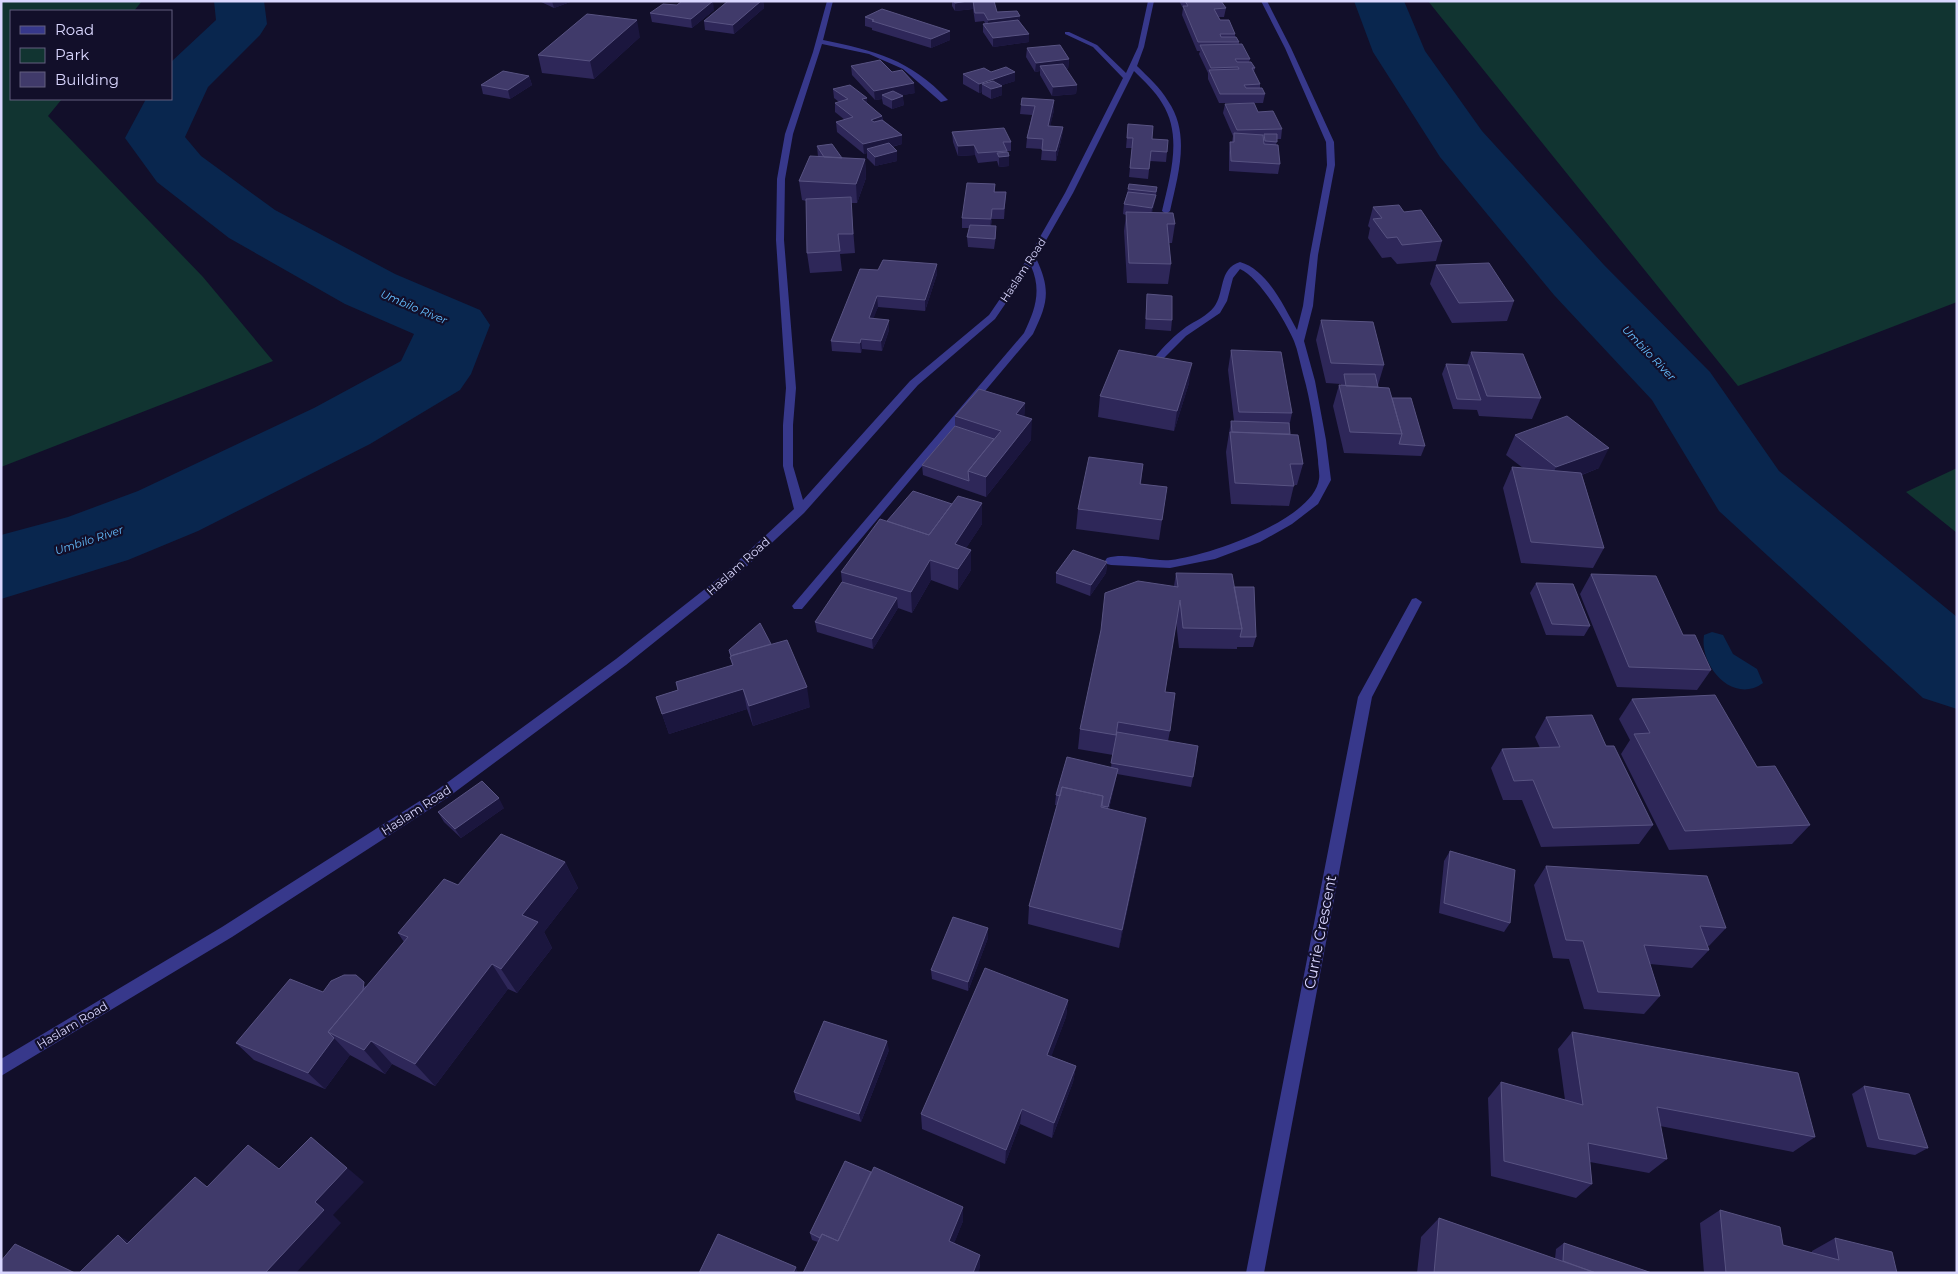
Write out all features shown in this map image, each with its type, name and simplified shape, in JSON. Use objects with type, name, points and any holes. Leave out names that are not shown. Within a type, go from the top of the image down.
[{"type":"street","points":[[800,510],[788,466],[788,425],[791,388],[780,240],[781,179],[789,134],[819,42],[830,1]]},
{"type":"street","name":"Haslam Road","points":[[1,1068],[227,932],[442,794],[620,662],[728,577],[800,510],[914,383],[992,317],[1032,258],[1069,193],[1127,78],[1141,47],[1151,1]]},
{"type":"street","points":[[1264,1],[1292,57],[1330,142],[1331,165],[1314,255],[1308,306],[1299,341]]},
{"type":"street","points":[[1067,33],[1095,46],[1127,78]]},
{"type":"street","points":[[819,42],[871,52],[906,67],[944,100]]},
{"type":"street","points":[[1133,66],[1169,107],[1175,122],[1177,136],[1175,171],[1166,211]]},
{"type":"street","points":[[798,606],[1028,334],[1044,299],[1039,273],[1032,258]]},
{"type":"street","points":[[1111,561],[1170,564],[1211,556],[1256,539],[1288,521],[1314,501],[1325,480],[1321,440],[1312,389],[1299,341],[1272,296],[1251,270],[1240,265],[1232,270],[1221,305],[1217,310],[1183,334],[1160,357]]},
{"type":"street","name":"Currie Crescent","points":[[1255,1273],[1364,697],[1416,602]]},
{"type":"green space","points":[[1,1],[142,1],[135,10],[10,10],[10,100],[61,100],[48,116],[203,277],[273,361],[1,467]]},
{"type":"green space","points":[[1428,1],[1957,1],[1957,302],[1738,386]]},
{"type":"green space","points":[[1957,468],[1957,533],[1906,492]]},
{"type":"water","points":[[1712,632],[1723,635],[1733,654],[1757,669],[1763,683],[1752,689],[1740,689],[1730,686],[1720,679],[1707,659],[1704,647],[1704,635]]},
{"type":"building","points":[[682,1],[713,1],[691,19],[650,13],[663,4],[677,5]]},
{"type":"building","points":[[728,1],[761,1],[733,25],[704,21]]},
{"type":"building","points":[[973,1],[994,1],[997,12],[1017,11],[1020,16],[988,20],[984,13],[975,13]]},
{"type":"building","points":[[1185,1],[1221,1],[1226,8],[1214,9],[1220,20],[1229,20],[1235,34],[1220,34],[1221,37],[1236,37],[1239,42],[1198,42],[1183,6],[1188,6]]},
{"type":"building","points":[[882,9],[950,31],[931,39],[872,21],[874,20],[865,17]]},
{"type":"building","points":[[587,14],[637,20],[590,61],[538,55]]},
{"type":"building","points":[[1018,20],[1029,34],[993,38],[983,24]]},
{"type":"building","points":[[1242,44],[1250,59],[1235,59],[1237,62],[1251,62],[1260,84],[1244,85],[1246,88],[1262,88],[1265,94],[1220,94],[1209,70],[1239,69],[1238,67],[1211,68],[1200,45]]},
{"type":"building","points":[[1060,45],[1069,59],[1036,63],[1027,48]]},
{"type":"building","points":[[880,60],[892,72],[902,70],[914,83],[874,91],[851,66]]},
{"type":"building","points":[[1063,64],[1077,85],[1053,87],[1040,66]]},
{"type":"building","points":[[1006,67],[1015,72],[979,84],[963,74],[984,68],[991,72]]},
{"type":"building","points":[[503,71],[529,76],[508,90],[481,85]]},
{"type":"building","points":[[993,81],[1002,86],[991,89],[982,84]]},
{"type":"building","points":[[850,85],[867,98],[862,99],[882,116],[871,120],[874,122],[882,120],[902,135],[863,144],[836,122],[853,117],[835,103],[848,99],[833,89]]},
{"type":"building","points":[[893,91],[903,96],[892,100],[882,95]]},
{"type":"building","points":[[1022,98],[1054,100],[1048,126],[1063,127],[1056,151],[1042,150],[1043,139],[1027,138],[1035,106],[1021,105]]},
{"type":"building","points":[[1254,103],[1258,112],[1273,111],[1282,129],[1237,130],[1225,104]]},
{"type":"building","points":[[1128,124],[1153,126],[1152,139],[1168,140],[1167,152],[1151,151],[1149,169],[1130,168],[1133,138],[1127,138]]},
{"type":"building","points":[[1004,128],[1011,142],[1003,142],[1007,151],[978,153],[974,145],[958,146],[952,132]]},
{"type":"building","points":[[1234,133],[1263,135],[1264,144],[1278,145],[1280,164],[1231,161],[1230,142],[1234,142]]},
{"type":"building","points":[[1264,134],[1277,134],[1277,142],[1265,141]]},
{"type":"building","points":[[889,143],[897,151],[875,157],[867,149]]},
{"type":"building","points":[[832,144],[842,158],[824,157],[817,146]]},
{"type":"building","points":[[1008,152],[1009,156],[999,157],[997,153]]},
{"type":"building","points":[[810,156],[865,159],[856,184],[799,181]]},
{"type":"building","points":[[967,183],[995,184],[994,192],[1006,192],[1004,209],[992,209],[991,219],[962,218]]},
{"type":"building","points":[[1129,184],[1157,187],[1156,192],[1128,189]]},
{"type":"building","points":[[1128,192],[1156,195],[1152,208],[1124,204]]},
{"type":"building","points":[[851,197],[853,234],[838,234],[840,251],[807,253],[806,199]]},
{"type":"building","points":[[1399,205],[1404,212],[1421,210],[1442,241],[1402,245],[1397,237],[1387,238],[1373,219],[1382,218],[1373,207]]},
{"type":"building","points":[[1126,212],[1173,213],[1175,224],[1167,224],[1171,264],[1129,263]]},
{"type":"building","points":[[970,225],[996,226],[995,239],[967,237]]},
{"type":"building","points":[[883,260],[937,264],[925,300],[877,296],[869,318],[889,320],[881,341],[861,339],[860,343],[831,341],[860,269],[878,270]]},
{"type":"building","points":[[1489,263],[1514,301],[1459,303],[1436,265]]},
{"type":"building","points":[[1147,294],[1172,296],[1172,320],[1146,319]]},
{"type":"building","points":[[1321,320],[1373,322],[1384,365],[1331,363]]},
{"type":"building","points":[[1119,350],[1192,363],[1177,411],[1100,396]]},
{"type":"building","points":[[1231,350],[1281,352],[1292,413],[1239,412]]},
{"type":"building","points":[[1471,352],[1523,354],[1541,398],[1487,396]]},
{"type":"building","points":[[1446,364],[1469,365],[1481,400],[1457,399]]},
{"type":"building","points":[[1344,374],[1375,374],[1378,387],[1346,386]]},
{"type":"building","points":[[1339,385],[1389,388],[1402,434],[1350,432]]},
{"type":"building","points":[[979,389],[1025,403],[1016,414],[1032,419],[986,477],[968,471],[1001,431],[955,416]]},
{"type":"building","points":[[1392,398],[1411,398],[1425,446],[1399,444],[1402,434]]},
{"type":"building","points":[[1567,416],[1609,448],[1556,467],[1515,435]]},
{"type":"building","points":[[1231,421],[1289,423],[1290,434],[1232,432]]},
{"type":"building","points":[[955,426],[994,439],[968,471],[969,481],[922,465]]},
{"type":"building","points":[[1230,432],[1298,435],[1303,464],[1290,464],[1294,486],[1235,483]]},
{"type":"building","points":[[1089,457],[1143,464],[1140,484],[1167,487],[1162,520],[1078,509]]},
{"type":"building","points":[[1512,467],[1581,473],[1604,548],[1531,542]]},
{"type":"building","points":[[913,491],[952,504],[929,535],[887,521]]},
{"type":"building","points":[[958,496],[982,503],[955,544],[971,550],[958,569],[930,560],[911,592],[841,572],[880,519],[929,535]]},
{"type":"building","points":[[1073,550],[1107,562],[1091,585],[1056,573]]},
{"type":"building","points":[[1176,573],[1232,574],[1242,629],[1183,628],[1180,600],[1165,692],[1175,693],[1170,731],[1118,722],[1116,735],[1080,729],[1101,630],[1105,593],[1138,581],[1178,587]]},
{"type":"building","points":[[1591,574],[1656,576],[1683,635],[1695,635],[1711,670],[1629,667]]},
{"type":"building","points":[[842,582],[897,598],[872,639],[815,622]]},
{"type":"building","points":[[1536,583],[1573,584],[1590,626],[1552,624]]},
{"type":"building","points":[[1234,587],[1254,587],[1256,637],[1240,637],[1242,629]]},
{"type":"building","points":[[760,623],[771,644],[731,656],[729,650]]},
{"type":"building","points":[[787,640],[807,687],[749,706],[743,689],[662,714],[656,697],[678,690],[676,682],[733,665],[730,657],[733,655]]},
{"type":"building","points":[[1715,695],[1757,767],[1775,766],[1810,825],[1685,831],[1634,734],[1650,733],[1632,699]]},
{"type":"building","points":[[1592,715],[1606,746],[1614,746],[1653,825],[1553,828],[1533,780],[1514,781],[1502,749],[1560,747],[1546,717]]},
{"type":"building","points":[[1117,732],[1198,746],[1193,777],[1111,763]]},
{"type":"building","points":[[1067,757],[1118,769],[1108,807],[1102,806],[1103,796],[1062,787],[1060,796],[1056,795]]},
{"type":"building","points":[[482,781],[499,798],[455,829],[438,812]]},
{"type":"building","points":[[1062,787],[1103,796],[1101,807],[1146,818],[1122,930],[1029,906]]},
{"type":"building","points":[[501,834],[565,862],[522,915],[538,922],[501,969],[492,964],[415,1064],[371,1041],[364,1050],[328,1032],[408,937],[398,933],[444,879],[458,885]]},
{"type":"building","points":[[1450,851],[1515,870],[1510,923],[1444,903]]},
{"type":"building","points":[[1546,866],[1707,876],[1726,928],[1700,926],[1709,950],[1644,945],[1660,996],[1598,992],[1583,941],[1566,940]]},
{"type":"building","points":[[953,917],[988,928],[968,982],[931,970]]},
{"type":"building","points":[[985,968],[1068,1000],[1047,1055],[1076,1066],[1054,1123],[1022,1109],[1006,1150],[921,1114]]},
{"type":"building","points":[[344,975],[356,975],[364,982],[363,990],[328,1032],[334,1038],[308,1073],[236,1043],[290,979],[323,992],[331,981]]},
{"type":"building","points":[[824,1021],[887,1041],[859,1114],[794,1092]]},
{"type":"building","points":[[1572,1032],[1798,1073],[1815,1137],[1657,1107],[1667,1159],[1588,1143],[1592,1184],[1504,1161],[1501,1082],[1583,1105]]},
{"type":"building","points":[[1864,1086],[1909,1094],[1928,1148],[1879,1139]]},
{"type":"building","points":[[311,1137],[347,1168],[315,1202],[324,1210],[265,1273],[79,1273],[118,1235],[127,1244],[195,1177],[207,1187],[248,1145],[279,1169]]},
{"type":"building","points":[[845,1161],[871,1172],[838,1241],[822,1234],[820,1238],[810,1233]]},
{"type":"building","points":[[874,1167],[963,1207],[949,1241],[980,1255],[973,1273],[803,1273],[822,1234],[838,1241]]},
{"type":"building","points":[[1720,1210],[1780,1227],[1783,1245],[1839,1260],[1835,1238],[1892,1252],[1897,1273],[1726,1273]]},
{"type":"building","points":[[1439,1218],[1596,1273],[1434,1273]]},
{"type":"building","points":[[718,1234],[796,1267],[793,1273],[699,1273]]},
{"type":"building","points":[[1564,1243],[1652,1273],[1596,1273],[1563,1261]]},
{"type":"building","points":[[15,1244],[75,1273],[1,1273],[1,1261]]},
{"type":"waterway","name":"Umbilo River","points":[[1,567],[97,539],[168,511],[342,426],[433,374],[454,325],[370,289],[252,224],[179,169],[155,138],[184,80],[242,24],[239,1]]},
{"type":"waterway","name":"Umbilo River","points":[[1379,1],[1399,52],[1461,144],[1579,280],[1683,388],[1749,491],[1957,672]]}]
